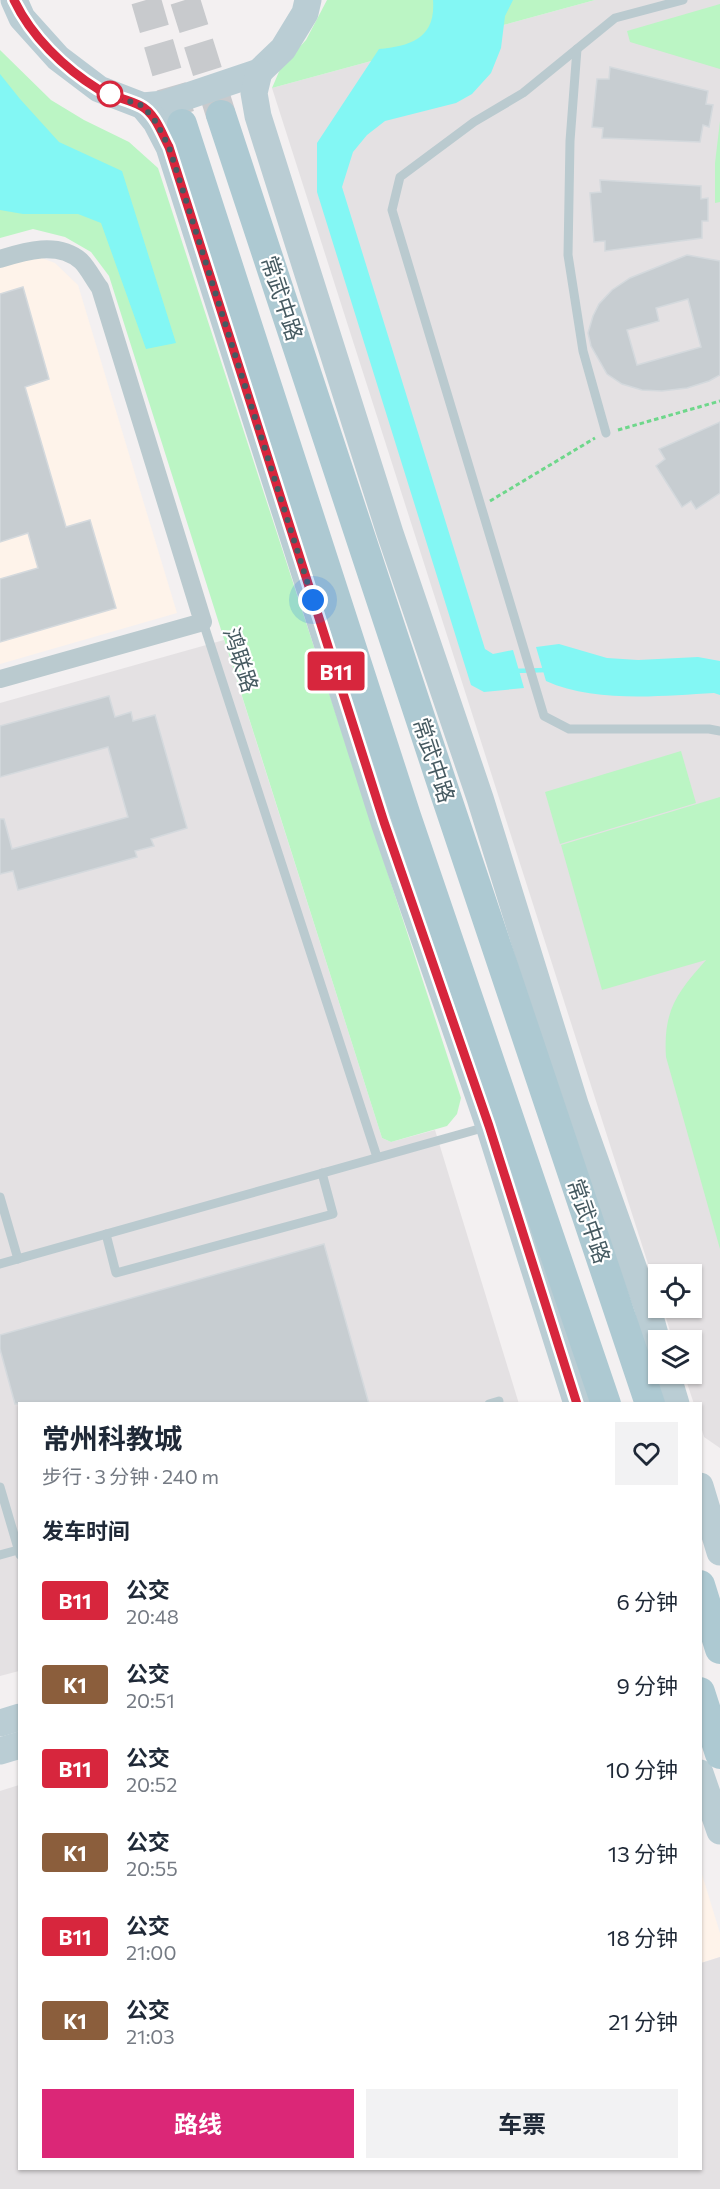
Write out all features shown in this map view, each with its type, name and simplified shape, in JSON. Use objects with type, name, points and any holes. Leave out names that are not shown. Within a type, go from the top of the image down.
[{"type":"main road","name":"常武中路","points":[[221,115],[649,1402]]},
{"type":"main road","name":"常武中路","points":[[182,124],[406,816],[605,1402]]},
{"type":"main road","points":[[702,1591],[720,1649]]},
{"type":"main road","points":[[702,1698],[720,1754]]},
{"type":"street","points":[[14,0],[22,18],[58,58],[99,89],[143,106],[164,104],[260,72],[283,49],[305,13],[308,0]]},
{"type":"street","points":[[260,72],[255,93],[258,116],[390,533],[480,798],[575,1104],[654,1330]]},
{"type":"street","points":[[143,106],[156,122],[169,147],[380,811],[489,1126],[576,1402]]},
{"type":"street","name":"鸿联路","points":[[0,259],[31,250],[61,250],[81,261],[100,288],[203,622]]},
{"type":"street","points":[[0,679],[203,622]]},
{"type":"street","points":[[670,1384],[675,1402]]},
{"type":"street","points":[[702,1474],[720,1489]]},
{"type":"street","points":[[702,1494],[714,1541]]},
{"type":"street","points":[[0,1723],[18,1718]]},
{"type":"street","points":[[0,1751],[18,1746]]},
{"type":"street","points":[[702,1781],[720,1831]]},
{"type":"lane","points":[[683,0],[615,18],[523,93],[474,122],[400,177],[392,210],[544,716],[569,729],[709,729],[720,731]]},
{"type":"lane","points":[[577,49],[570,141],[568,255],[583,351],[606,433]]},
{"type":"lane","name":"鸿联路","points":[[203,622],[377,1157]]},
{"type":"lane","points":[[0,1264],[489,1126]]},
{"type":"lane","points":[[106,1234],[116,1274],[333,1214],[322,1173]]},
{"type":"lane","points":[[0,1197],[18,1259]]},
{"type":"lane","points":[[0,1487],[17,1536]]},
{"type":"lane","points":[[0,1555],[18,1552]]},
{"type":"path","points":[[481,506],[606,433],[720,401]]},
{"type":"shaded area","points":[[595,0],[720,0],[720,1448],[704,1437],[702,1402],[693,1402],[687,1384],[702,1384],[702,1330],[670,1330],[666,1318],[702,1318],[702,1264],[648,1264],[272,88]]},
{"type":"shaded area","points":[[39,257],[55,263],[78,285],[177,613],[0,664],[0,262]]},
{"type":"shaded area","points":[[224,640],[382,1138],[391,1142],[435,1130],[518,1402],[18,1402],[18,1671],[0,1676],[0,703]]},
{"type":"shaded area","points":[[18,1785],[18,2170],[702,2170],[702,1963],[720,1957],[720,2189],[0,2189],[0,1791]]},
{"type":"shaded area","points":[[702,1874],[720,1933],[720,1957],[702,1963]]},
{"type":"green space","points":[[327,0],[595,0],[272,88],[281,67],[306,40]]},
{"type":"green space","points":[[720,4],[720,69],[630,42],[627,31]]},
{"type":"green space","points":[[0,50],[51,100],[84,120],[129,142],[158,168],[461,1098],[457,1114],[447,1126],[391,1142],[382,1138],[109,276],[91,252],[65,237],[33,229],[0,238]]},
{"type":"green space","points":[[720,121],[720,202],[715,203],[715,163]]},
{"type":"green space","points":[[681,751],[696,803],[560,844],[545,792]]},
{"type":"green space","points":[[720,797],[720,1249],[666,1057],[667,1027],[674,1003],[687,982],[706,960],[602,990],[561,845]]},
{"type":"water","points":[[433,0],[513,0],[505,16],[501,48],[491,73],[472,94],[456,103],[385,121],[367,135],[353,152],[342,187],[485,649],[493,654],[513,650],[524,688],[484,692],[471,685],[317,192],[317,143],[379,49],[411,42],[426,31],[433,13]]},
{"type":"water","points":[[0,74],[59,142],[122,171],[176,343],[146,349],[101,223],[78,214],[23,214],[0,210]]},
{"type":"water","points":[[559,644],[607,658],[638,660],[698,657],[720,661],[720,695],[714,693],[628,696],[585,693],[565,688],[546,681],[536,647]]},
{"type":"building","points":[[610,67],[708,91],[706,104],[713,105],[709,127],[703,125],[700,142],[602,138],[603,128],[592,127],[597,79],[609,79]]},
{"type":"building","points":[[600,180],[701,186],[701,199],[708,198],[708,221],[702,221],[702,238],[605,251],[605,241],[594,242],[590,193],[601,192]]},
{"type":"building","points":[[687,255],[720,261],[720,375],[687,388],[662,391],[642,390],[622,384],[607,374],[591,346],[588,333],[599,304],[612,290],[630,278]],"holes":[[[688,299],[701,347],[637,365],[627,330],[659,321],[656,308]]]},
{"type":"building","points":[[23,287],[49,379],[25,387],[66,527],[90,520],[116,608],[0,642],[0,579],[38,568],[28,533],[0,542],[0,294]]},
{"type":"building","points":[[720,422],[720,493],[696,509],[691,501],[682,507],[656,466],[665,459],[659,449]]},
{"type":"building","points":[[109,696],[115,717],[131,712],[133,721],[155,715],[187,828],[151,839],[154,846],[135,851],[137,857],[18,890],[13,871],[0,874],[0,819],[4,819],[12,849],[128,817],[108,747],[0,777],[0,726]]},
{"type":"building","points":[[324,1244],[368,1402],[18,1402],[15,1404],[0,1349],[0,1335]]},
{"type":"waterway","points":[[513,671],[547,670]]},
{"type":"tunnel","points":[[146,0],[182,124]]},
{"type":"tunnel","points":[[185,0],[221,115]]},
{"type":"bus line","name":"B11","points":[[14,0],[22,18],[58,58],[99,89],[143,106],[156,122],[169,147],[384,822],[489,1126],[576,1402]]},
{"type":"route","points":[[110,94],[143,106],[156,122],[169,147],[313,600]]}]
